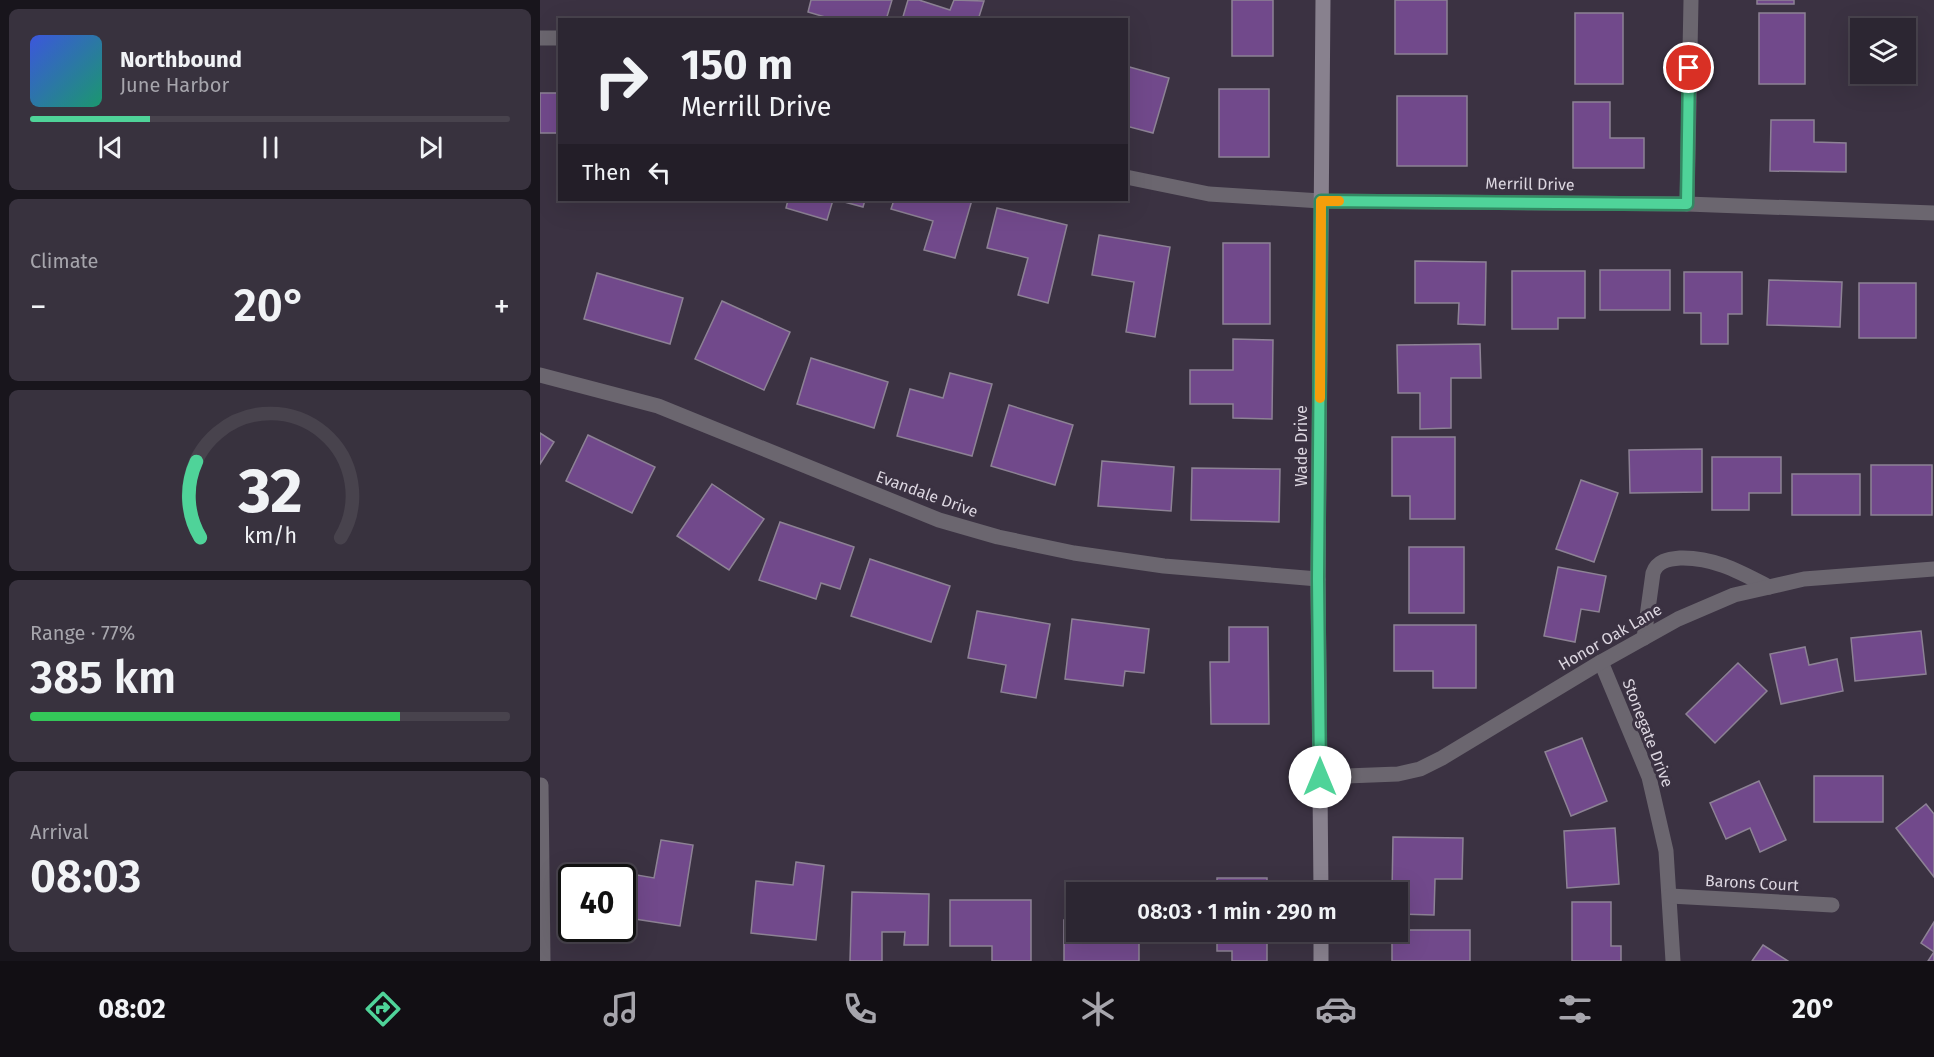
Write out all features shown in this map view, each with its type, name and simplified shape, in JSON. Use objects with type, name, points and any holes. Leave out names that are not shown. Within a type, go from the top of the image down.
[{"type":"street","name":"Wade Drive","points":[[1321,882],[1318,579],[1323,0]]},
{"type":"street","points":[[1687,204],[1690,0]]},
{"type":"street","points":[[540,38],[558,38]]},
{"type":"street","name":"Merrill Drive","points":[[1128,177],[1209,194],[1321,201],[1687,204],[1934,213]]},
{"type":"street","name":"Evandale Drive","points":[[540,375],[658,406],[939,520],[998,537],[1074,553],[1164,566],[1318,579]]},
{"type":"street","points":[[1644,638],[1653,573],[1658,564],[1663,561],[1706,559],[1725,564],[1769,587]]},
{"type":"street","name":"Honor Oak Lane","points":[[1320,777],[1398,774],[1420,769],[1678,619],[1734,596],[1804,579],[1934,569]]},
{"type":"street","name":"Stonegate Drive","points":[[1601,662],[1649,777],[1666,851],[1673,961]]},
{"type":"street","points":[[541,785],[543,961]]},
{"type":"street","name":"Barons Court","points":[[1670,896],[1832,905]]},
{"type":"street","points":[[1321,942],[1321,961]]},
{"type":"building","points":[[811,0],[892,0],[887,18],[828,18],[808,12]]},
{"type":"building","points":[[908,0],[919,0],[950,10],[954,0],[984,1],[979,18],[903,18]]},
{"type":"building","points":[[1232,0],[1273,0],[1273,56],[1232,56]]},
{"type":"building","points":[[1395,0],[1447,0],[1447,54],[1395,54]]},
{"type":"building","points":[[1757,0],[1794,0],[1794,4],[1757,4]]},
{"type":"building","points":[[1575,13],[1623,13],[1623,84],[1575,84]]},
{"type":"building","points":[[1759,13],[1805,13],[1805,84],[1759,84]]},
{"type":"building","points":[[1128,67],[1169,78],[1153,133],[1128,127]]},
{"type":"building","points":[[1219,89],[1269,89],[1269,157],[1219,157]]},
{"type":"building","points":[[540,93],[558,93],[558,133],[540,133]]},
{"type":"building","points":[[1397,96],[1467,96],[1467,166],[1397,166]]},
{"type":"building","points":[[1573,102],[1610,102],[1610,138],[1644,138],[1644,168],[1573,168]]},
{"type":"building","points":[[1771,120],[1814,120],[1814,142],[1846,143],[1846,172],[1770,171]]},
{"type":"building","points":[[788,201],[833,201],[827,220],[786,208]]},
{"type":"building","points":[[841,201],[865,201],[863,207]]},
{"type":"building","points":[[894,201],[972,201],[955,258],[924,250],[933,221],[891,209]]},
{"type":"building","points":[[997,208],[1067,225],[1048,303],[1018,295],[1028,258],[987,248]]},
{"type":"building","points":[[1099,235],[1170,247],[1155,337],[1126,332],[1134,282],[1092,275]]},
{"type":"building","points":[[1223,243],[1270,243],[1270,324],[1223,324]]},
{"type":"building","points":[[1415,261],[1486,262],[1485,325],[1458,324],[1459,303],[1415,303]]},
{"type":"building","points":[[1600,270],[1670,270],[1670,310],[1600,310]]},
{"type":"building","points":[[1512,271],[1585,271],[1585,318],[1558,318],[1558,329],[1512,329]]},
{"type":"building","points":[[1684,272],[1742,272],[1742,314],[1728,314],[1728,344],[1701,344],[1701,313],[1684,313]]},
{"type":"building","points":[[597,273],[683,298],[670,344],[584,319]]},
{"type":"building","points":[[1769,280],[1842,282],[1840,327],[1767,325]]},
{"type":"building","points":[[1859,283],[1916,283],[1916,338],[1859,338]]},
{"type":"building","points":[[722,301],[790,332],[764,390],[695,359]]},
{"type":"building","points":[[1233,339],[1273,340],[1272,419],[1233,418],[1233,404],[1190,404],[1190,370],[1233,370]]},
{"type":"building","points":[[1480,344],[1481,378],[1451,378],[1451,428],[1420,429],[1420,393],[1398,393],[1397,345]]},
{"type":"building","points":[[811,358],[888,382],[874,428],[797,404]]},
{"type":"building","points":[[950,373],[992,384],[972,456],[897,436],[910,389],[943,398]]},
{"type":"building","points":[[1009,405],[1073,425],[1055,485],[991,466]]},
{"type":"building","points":[[540,433],[554,442],[540,464]]},
{"type":"building","points":[[588,435],[655,467],[632,513],[566,481]]},
{"type":"building","points":[[1392,437],[1455,437],[1455,519],[1410,519],[1410,496],[1392,496]]},
{"type":"building","points":[[1702,449],[1702,492],[1630,493],[1629,450]]},
{"type":"building","points":[[1712,457],[1781,457],[1781,493],[1749,493],[1749,510],[1712,510]]},
{"type":"building","points":[[1102,461],[1174,467],[1171,511],[1098,506]]},
{"type":"building","points":[[1871,465],[1932,465],[1932,515],[1871,515]]},
{"type":"building","points":[[1192,468],[1280,469],[1279,522],[1191,520]]},
{"type":"building","points":[[1792,474],[1860,474],[1860,515],[1792,515]]},
{"type":"building","points":[[1581,480],[1618,493],[1594,562],[1556,549]]},
{"type":"building","points":[[712,484],[764,519],[729,570],[677,536]]},
{"type":"building","points":[[780,522],[854,547],[840,589],[821,583],[816,599],[759,580]]},
{"type":"building","points":[[1409,547],[1464,547],[1464,613],[1409,613]]},
{"type":"building","points":[[870,559],[950,586],[931,642],[851,616]]},
{"type":"building","points":[[1558,567],[1606,576],[1599,612],[1581,609],[1575,642],[1544,636]]},
{"type":"building","points":[[977,611],[1050,624],[1036,698],[1001,692],[1006,665],[968,658]]},
{"type":"building","points":[[1072,619],[1149,629],[1144,673],[1125,671],[1123,686],[1065,679]]},
{"type":"building","points":[[1394,625],[1476,625],[1476,688],[1433,688],[1433,671],[1394,671]]},
{"type":"building","points":[[1229,627],[1268,627],[1269,724],[1211,724],[1210,662],[1229,662]]},
{"type":"building","points":[[1921,631],[1926,674],[1855,681],[1851,638]]},
{"type":"building","points":[[1805,647],[1809,665],[1837,659],[1843,691],[1781,704],[1770,654]]},
{"type":"building","points":[[1738,663],[1767,691],[1715,743],[1686,714]]},
{"type":"building","points":[[1582,738],[1607,801],[1571,816],[1545,752]]},
{"type":"building","points":[[1814,776],[1883,776],[1883,822],[1814,822]]},
{"type":"building","points":[[1759,781],[1786,840],[1760,852],[1750,828],[1726,839],[1710,803]]},
{"type":"building","points":[[1926,804],[1934,814],[1934,877],[1896,828]]},
{"type":"building","points":[[1615,828],[1619,884],[1567,888],[1564,831]]},
{"type":"building","points":[[1393,837],[1463,838],[1462,879],[1435,879],[1434,915],[1408,914],[1408,882],[1392,882]]},
{"type":"building","points":[[661,840],[693,845],[680,926],[636,919],[636,875],[654,878]]},
{"type":"building","points":[[796,862],[824,866],[816,940],[751,933],[756,881],[793,885]]},
{"type":"building","points":[[1217,878],[1267,878],[1267,882],[1217,882]]},
{"type":"building","points":[[852,892],[929,894],[928,945],[904,945],[905,932],[882,932],[882,961],[850,961]]},
{"type":"building","points":[[950,900],[1031,900],[1031,961],[992,961],[992,946],[950,946]]},
{"type":"building","points":[[1572,902],[1611,902],[1611,946],[1621,946],[1621,961],[1572,961]]},
{"type":"building","points":[[1064,920],[1066,920],[1066,942],[1139,942],[1139,961],[1064,961]]},
{"type":"building","points":[[1934,922],[1934,952],[1921,943]]},
{"type":"building","points":[[1408,930],[1470,930],[1470,961],[1392,961],[1392,942],[1408,942]]},
{"type":"building","points":[[1217,942],[1267,942],[1267,961],[1232,961],[1232,951],[1217,951]]},
{"type":"building","points":[[1763,945],[1788,961],[1752,961]]},
{"type":"building","points":[[1934,952],[1934,961],[1928,961]]},
{"type":"slow traffic","points":[[1320,398],[1321,201],[1339,201]]},
{"type":"route","points":[[1320,777],[1318,579],[1321,201],[1687,204],[1689,68]]}]
